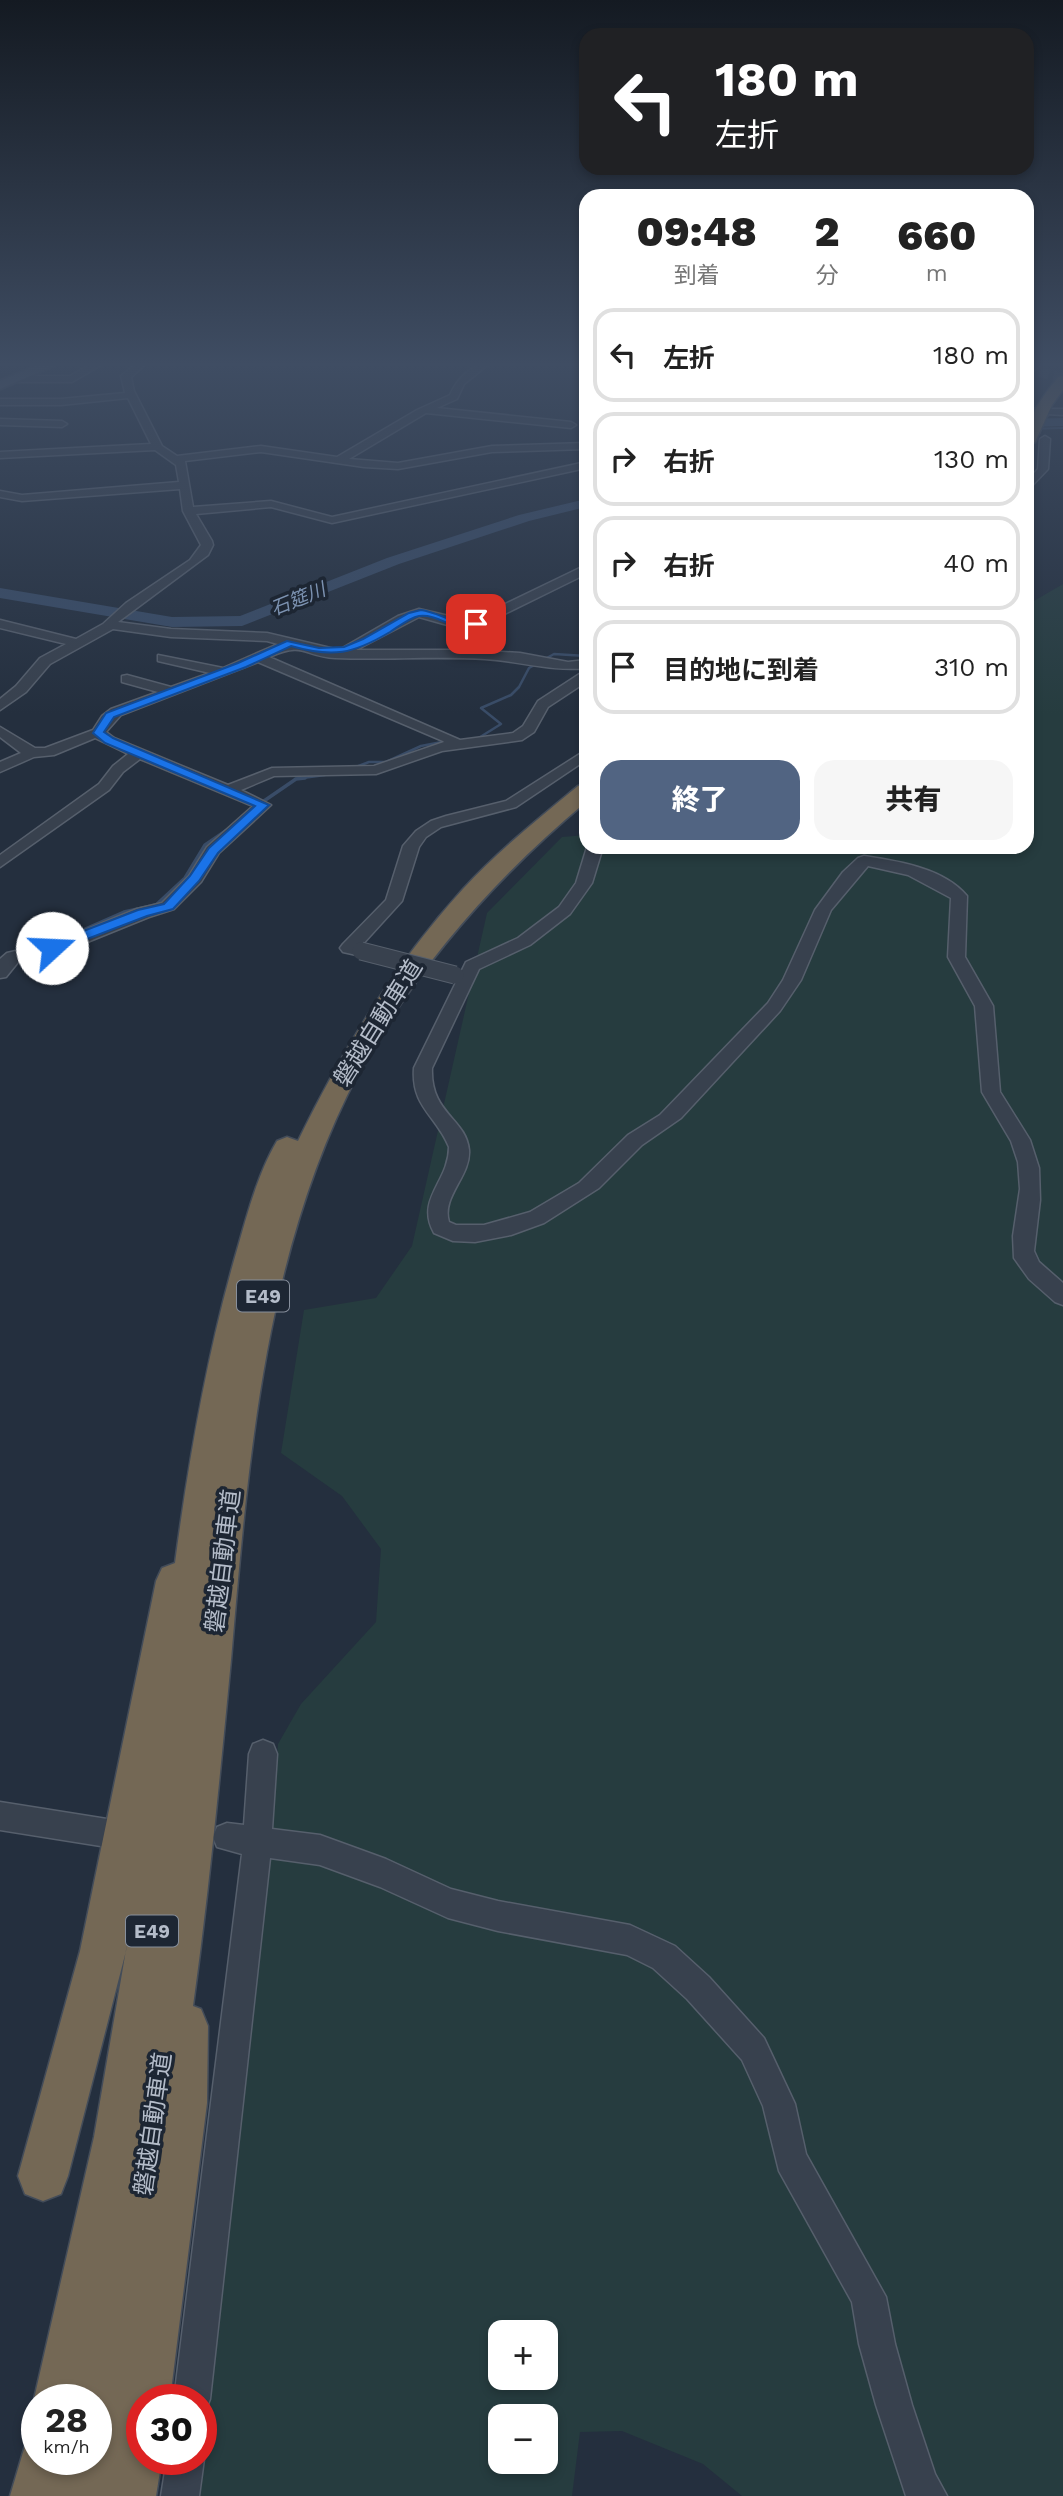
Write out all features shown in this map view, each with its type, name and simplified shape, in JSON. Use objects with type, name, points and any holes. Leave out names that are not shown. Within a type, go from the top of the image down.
[{"type":"highway","name":"磐越自動車道","points":[[64,2384],[107,2190],[146,1978],[207,1458],[223,1365],[254,1241],[295,1129],[321,1074],[372,989],[431,913],[517,828],[579,781]]},
{"type":"highway","name":"磐越自動車道","points":[[106,2384],[144,2188],[185,1902],[220,1585],[248,1366],[266,1283],[293,1191],[342,1077],[391,994],[450,916],[479,884],[533,833],[579,797]]},
{"type":"highway","points":[[43,2176],[103,1951],[170,1600],[207,1458]]},
{"type":"highway","points":[[146,2384],[183,2103],[185,1902]]},
{"type":"highway","points":[[37,2496],[43,2475]]},
{"type":"highway","points":[[83,2496],[88,2475]]},
{"type":"highway","points":[[128,2496],[131,2475]]},
{"type":"street","points":[[0,706],[21,689],[45,661],[109,623],[134,602],[194,564],[204,554],[206,542],[189,511],[184,480]]},
{"type":"street","points":[[189,511],[271,504],[332,520],[515,480]]},
{"type":"street","points":[[0,494],[22,498],[185,485]]},
{"type":"street","points":[[319,651],[356,646],[416,614],[433,615],[460,625],[472,625],[579,572]]},
{"type":"street","points":[[109,623],[171,633],[234,634],[290,643],[319,651],[351,654],[494,655],[555,665],[579,664]]},
{"type":"street","points":[[0,624],[77,643]]},
{"type":"street","points":[[0,768],[32,753],[46,752],[80,736],[98,733],[112,714],[260,658],[290,643]]},
{"type":"street","points":[[163,658],[224,672]]},
{"type":"street","points":[[260,658],[448,738],[456,744]]},
{"type":"street","points":[[127,679],[173,692]]},
{"type":"street","points":[[227,791],[272,772],[376,770],[389,767],[421,751],[456,744],[505,740],[521,735],[536,720],[543,704],[579,681]]},
{"type":"street","points":[[0,731],[32,753]]},
{"type":"street","points":[[0,973],[7,961],[13,957],[64,945],[143,913],[169,906],[195,879],[213,850],[263,805],[109,741],[98,733]]},
{"type":"street","points":[[0,862],[104,787],[118,769],[139,753]]},
{"type":"street","points":[[461,977],[349,948],[394,901],[411,846],[421,834],[436,824],[451,819],[511,804],[579,759]]},
{"type":"street","points":[[592,854],[585,880],[572,901],[544,929],[523,944],[478,961],[461,977],[421,1077],[432,1111],[445,1124],[459,1146],[458,1162],[437,1208],[439,1224],[454,1234],[508,1229],[544,1214],[585,1189],[634,1141],[667,1119],[772,1010],[788,987],[822,913],[846,877],[864,861],[888,864],[929,877],[959,896],[960,913],[955,936],[958,962],[978,991],[984,1006],[991,1090],[1000,1114],[1022,1144],[1027,1156],[1030,1201],[1023,1226],[1024,1257],[1029,1265],[1063,1296]]},
{"type":"street","points":[[193,2384],[242,1839],[258,1802],[263,1754]]},
{"type":"street","points":[[0,1816],[107,1833]]},
{"type":"street","points":[[242,1839],[320,1850],[386,1874],[448,1903],[498,1916],[630,1940],[664,1957],[698,1988],[753,2049],[779,2104],[791,2159],[869,2297],[877,2344],[894,2405],[920,2484],[928,2496]]},
{"type":"street","points":[[180,2496],[183,2475]]},
{"type":"green space","points":[[1063,584],[1063,2496],[742,2496],[703,2464],[622,2431],[580,2432],[572,2496],[199,2496],[201,2475],[217,2475],[217,2384],[211,2384],[268,1870],[278,1744],[301,1704],[376,1622],[381,1549],[342,1496],[281,1453],[304,1310],[376,1298],[412,1246],[487,913],[562,837],[579,836],[579,854],[1034,854],[1034,601]]},
{"type":"waterway","name":"石筵川","points":[[0,593],[172,622],[242,621],[393,561],[524,518],[579,505]]},
{"type":"waterway","points":[[477,739],[501,724],[481,708],[511,695],[519,687],[529,668],[554,654],[579,656]]},
{"type":"waterway","points":[[353,768],[369,762],[386,762],[421,746],[447,741]]},
{"type":"waterway","points":[[295,779],[325,775]]},
{"type":"waterway","points":[[261,803],[296,779],[305,778]]},
{"type":"waterway","points":[[0,961],[19,949],[67,937],[124,912],[156,905],[185,878],[205,845],[227,830]]},
{"type":"route","points":[[52,948],[143,913],[169,906],[195,879],[213,850],[263,805],[109,741],[98,733],[110,715],[260,658],[290,643],[319,651],[345,650],[367,641],[412,615],[421,613],[460,625],[476,624]]}]
